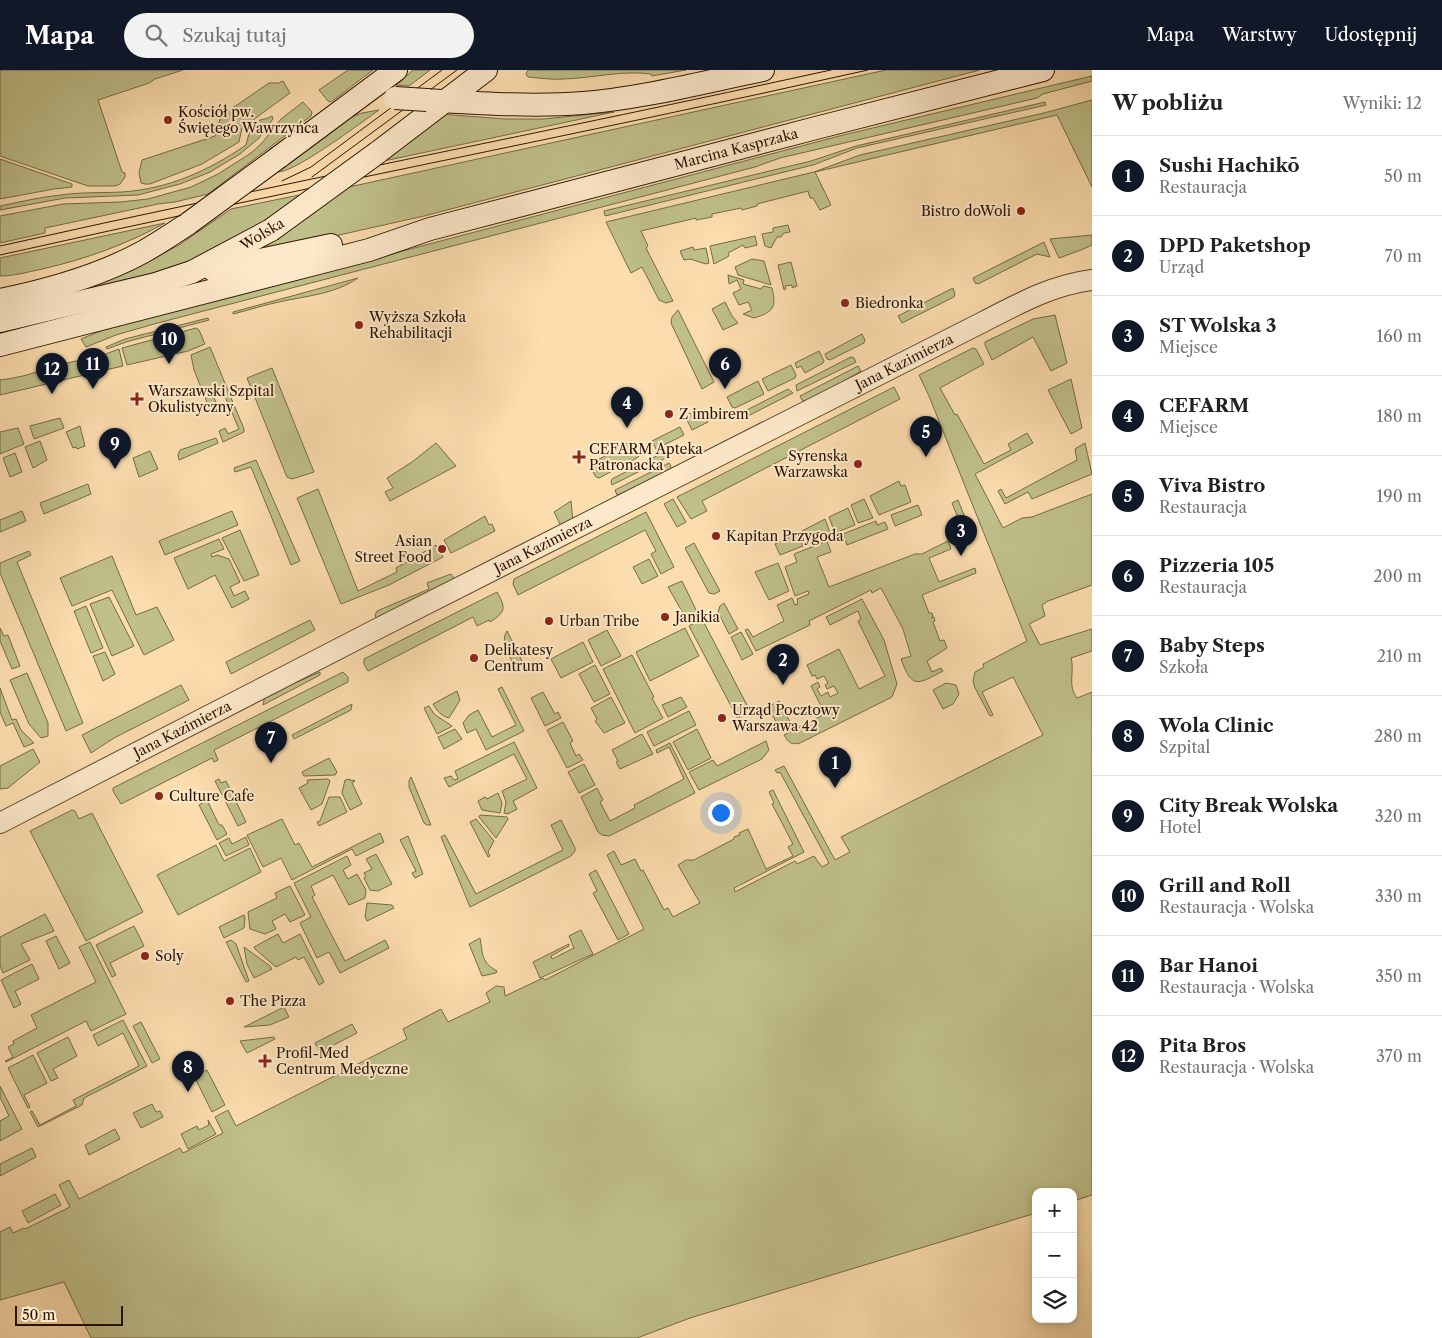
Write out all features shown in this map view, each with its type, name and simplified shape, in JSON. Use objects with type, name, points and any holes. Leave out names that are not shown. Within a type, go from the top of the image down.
[{"type":"main road","points":[[0,300],[74,281],[142,253],[189,223],[396,70]]},
{"type":"main road","name":"Wolska","points":[[0,321],[134,290],[192,272],[271,230],[376,153],[436,101],[486,70]]},
{"type":"main road","points":[[353,101],[395,98],[541,105],[583,103],[637,95],[763,70]]},
{"type":"main road","name":"Marcina Kasprzaka","points":[[430,229],[1043,70]]},
{"type":"main road","points":[[192,272],[220,269],[360,239],[430,229]]},
{"type":"main road","points":[[0,345],[369,250],[430,229]]},
{"type":"street","name":"Jana Kazimierza","points":[[0,823],[377,629],[1045,291],[1092,280]]},
{"type":"street","points":[[0,290],[29,294]]},
{"type":"green space","points":[[0,70],[183,70],[98,100],[125,177],[120,184],[115,186],[88,186],[0,156]]},
{"type":"green space","points":[[348,70],[373,70],[331,102],[328,101],[319,90]]},
{"type":"green space","points":[[413,70],[430,70],[409,86],[396,85]]},
{"type":"green space","points":[[528,70],[686,70],[652,76],[651,74],[629,73],[555,79],[528,77],[526,74]]},
{"type":"green space","points":[[886,70],[980,70],[424,216],[241,257],[349,187]]},
{"type":"green space","points":[[1092,76],[1092,81],[1043,94],[1037,98],[780,158],[755,167],[154,324],[116,335],[86,347],[81,339],[103,330],[843,135]]},
{"type":"green space","points":[[283,81],[290,93],[242,128],[239,142],[202,164],[150,184],[141,183],[139,173],[142,160],[215,136],[221,116],[269,83]]},
{"type":"green space","points":[[1092,100],[1092,187],[1057,115],[815,172],[831,205],[820,210],[813,198],[810,198],[808,191],[757,204],[757,206],[742,210],[741,208],[712,214],[712,217],[696,220],[696,218],[641,231],[648,246],[646,248],[673,301],[666,303],[659,300],[642,267],[631,273],[606,222],[814,172],[860,155],[1044,113]]},
{"type":"green space","points":[[303,102],[312,112],[311,116],[208,194],[45,228],[45,233],[0,243],[0,216],[63,204],[148,199],[191,187],[218,174],[251,153],[262,143],[281,119]]},
{"type":"green space","points":[[1045,102],[1046,105],[857,148],[813,165],[605,216],[604,211],[811,161],[856,146]]},
{"type":"green space","points":[[379,110],[312,156],[297,165],[277,172],[351,117]]},
{"type":"green space","points":[[614,112],[384,161],[440,114],[505,119],[543,119]]},
{"type":"green space","points":[[272,116],[273,119],[259,138],[240,154],[210,172],[180,184],[138,195],[65,198],[0,210],[0,206],[45,197],[76,193],[122,192],[171,183],[202,171],[246,145],[254,124]]},
{"type":"green space","points":[[0,159],[72,184],[72,187],[0,199]]},
{"type":"green space","points":[[304,194],[268,220],[219,249],[180,265],[143,278],[0,309],[131,271],[179,245],[231,209]]},
{"type":"green space","points":[[165,223],[120,245],[90,256],[16,275],[0,276],[0,258]]},
{"type":"green space","points":[[788,225],[790,232],[777,237],[771,248],[765,246],[762,234],[773,232],[773,228]]},
{"type":"green space","points":[[1092,235],[1092,245],[1059,258],[1050,239]]},
{"type":"green space","points":[[755,236],[757,245],[745,248],[743,245],[728,253],[729,256],[714,264],[710,246]]},
{"type":"green space","points":[[1044,242],[1050,257],[1037,254],[978,284],[975,283],[973,278]]},
{"type":"green space","points":[[693,247],[694,250],[706,248],[709,263],[706,264],[690,259],[684,260],[680,251]]},
{"type":"green space","points":[[752,259],[764,261],[771,285],[738,275],[735,267]]},
{"type":"green space","points":[[791,262],[797,286],[792,288],[792,285],[785,286],[786,289],[784,290],[778,265]]},
{"type":"green space","points":[[728,275],[744,280],[743,284],[761,289],[763,286],[772,288],[774,305],[772,308],[766,314],[754,318],[743,314],[752,310],[748,302],[739,305],[733,293],[741,289],[737,280],[729,284]]},
{"type":"green space","points":[[358,278],[330,291],[233,314],[233,312]]},
{"type":"green space","points":[[953,288],[954,297],[902,323],[898,316]]},
{"type":"green space","points":[[725,302],[738,323],[723,330],[712,309]]},
{"type":"green space","points":[[678,310],[714,382],[702,389],[671,323],[672,317]]},
{"type":"green space","points":[[1055,315],[1067,363],[1051,371],[1033,337],[992,360],[985,342],[1033,319]]},
{"type":"green space","points":[[208,318],[209,320],[126,342],[107,349],[106,347],[125,339]]},
{"type":"green space","points":[[196,328],[199,330],[205,344],[188,351],[127,365],[122,348]]},
{"type":"green space","points":[[862,334],[865,340],[864,343],[830,360],[827,359],[825,354]]},
{"type":"green space","points":[[210,347],[244,429],[244,432],[223,442],[219,431],[225,428],[228,434],[239,429],[223,392],[213,396],[216,402],[208,405],[194,370],[191,355]]},
{"type":"green space","points":[[973,348],[976,349],[984,364],[940,388],[955,415],[957,414],[984,464],[1011,450],[1008,444],[1027,433],[1033,443],[975,474],[1003,528],[1022,518],[1032,517],[1092,494],[1092,585],[1048,601],[1042,605],[1045,616],[1029,624],[1040,645],[1092,629],[1092,651],[1071,658],[1072,688],[1077,698],[1092,692],[1092,1195],[1077,1200],[1077,1188],[1032,1188],[1032,1214],[690,1318],[637,1338],[91,1338],[64,1282],[0,1300],[0,1232],[10,1227],[13,1233],[25,1229],[70,1207],[59,1185],[69,1180],[79,1199],[180,1148],[183,1153],[223,1133],[215,1117],[228,1110],[236,1126],[407,1039],[403,1029],[441,1009],[448,1022],[490,1002],[486,993],[496,986],[504,987],[505,996],[543,978],[545,980],[644,929],[607,855],[614,851],[621,865],[635,859],[641,871],[643,870],[664,910],[668,908],[673,917],[700,903],[678,865],[686,860],[694,860],[734,839],[734,837],[740,835],[739,833],[748,829],[766,869],[793,856],[788,847],[793,844],[772,804],[774,803],[769,792],[773,790],[804,852],[734,888],[735,892],[795,861],[797,864],[814,856],[822,867],[829,863],[780,772],[777,773],[775,770],[784,766],[835,860],[850,852],[841,837],[1043,735],[1013,677],[982,692],[993,715],[990,716],[975,688],[973,681],[975,672],[984,667],[983,664],[1027,641],[919,375]]},
{"type":"green space","points":[[119,349],[123,366],[101,371],[98,357]]},
{"type":"green space","points":[[819,351],[824,361],[823,363],[805,373],[801,366],[797,368],[795,363]]},
{"type":"green space","points":[[851,357],[856,362],[797,391],[796,385]]},
{"type":"green space","points":[[94,358],[97,372],[0,395],[0,380],[24,376],[70,362]]},
{"type":"green space","points":[[791,365],[796,375],[795,378],[768,391],[762,379]]},
{"type":"green space","points":[[858,366],[861,371],[809,402],[802,400],[800,396]]},
{"type":"green space","points":[[272,368],[314,472],[292,479],[287,477],[247,378]]},
{"type":"green space","points":[[1071,379],[1082,428],[1071,434],[1048,390]]},
{"type":"green space","points":[[758,381],[764,394],[735,408],[732,407],[727,397]]},
{"type":"green space","points":[[894,387],[900,399],[702,501],[707,511],[691,519],[677,497]]},
{"type":"green space","points":[[788,389],[793,393],[744,418],[742,415],[743,412]]},
{"type":"green space","points":[[698,409],[701,416],[704,415],[708,422],[692,430],[685,416]]},
{"type":"green space","points":[[60,418],[64,428],[34,439],[30,426]]},
{"type":"green space","points":[[80,426],[85,446],[77,449],[76,447],[73,448],[66,432]]},
{"type":"green space","points":[[680,427],[684,435],[656,449],[652,441]]},
{"type":"green space","points":[[18,428],[24,444],[0,454],[0,432]]},
{"type":"green space","points":[[216,438],[218,443],[179,460],[180,450]]},
{"type":"green space","points":[[40,441],[47,460],[33,468],[25,447]]},
{"type":"green space","points":[[631,441],[639,456],[599,478],[596,477],[589,465]]},
{"type":"green space","points":[[436,443],[456,466],[390,501],[385,492],[393,488],[387,478],[412,462]]},
{"type":"green space","points":[[1085,443],[1092,474],[1032,499],[1028,492],[1005,504],[998,491],[1001,489],[1006,498],[1077,460],[1075,449]]},
{"type":"green space","points":[[150,451],[158,469],[139,477],[133,458]]},
{"type":"green space","points":[[15,453],[22,472],[10,477],[3,458]]},
{"type":"green space","points":[[662,453],[666,458],[612,485],[612,479]]},
{"type":"green space","points":[[256,460],[300,561],[291,565],[251,467],[235,472],[234,468]]},
{"type":"green space","points":[[669,463],[671,466],[668,474],[617,495],[615,490]]},
{"type":"green space","points":[[899,481],[901,486],[905,485],[911,502],[879,515],[870,496]]},
{"type":"green space","points":[[88,484],[91,494],[44,514],[40,503]]},
{"type":"green space","points":[[318,489],[358,591],[397,572],[396,568],[436,545],[443,557],[389,585],[341,604],[297,498]]},
{"type":"green space","points":[[673,499],[686,522],[677,527],[664,504]]},
{"type":"green space","points":[[864,499],[873,518],[858,523],[851,505]]},
{"type":"green space","points":[[958,500],[974,540],[968,543],[952,503]]},
{"type":"green space","points":[[571,501],[573,522],[562,528],[554,512]]},
{"type":"green space","points":[[918,505],[922,515],[895,526],[891,515]]},
{"type":"green space","points":[[848,508],[855,525],[835,533],[829,517]]},
{"type":"green space","points":[[22,511],[26,521],[0,532],[0,520]]},
{"type":"green space","points":[[232,511],[238,525],[165,555],[159,541]]},
{"type":"green space","points":[[646,512],[674,567],[661,574],[651,554],[656,551],[645,530],[518,595],[513,584],[514,579]]},
{"type":"green space","points":[[485,516],[489,525],[492,524],[495,531],[451,553],[444,540]]},
{"type":"green space","points":[[825,519],[831,535],[808,544],[802,531]]},
{"type":"green space","points":[[876,521],[877,525],[885,522],[888,529],[847,545],[843,534]]},
{"type":"green space","points":[[240,530],[259,575],[244,581],[222,538]]},
{"type":"green space","points":[[798,533],[803,546],[780,555],[775,544]]},
{"type":"green space","points":[[219,539],[224,549],[211,554],[212,557],[217,555],[229,559],[240,582],[230,587],[234,596],[245,591],[249,599],[232,608],[215,575],[188,589],[174,558]]},
{"type":"green space","points":[[827,541],[831,552],[817,557],[829,587],[915,554],[922,554],[948,541],[951,549],[929,558],[939,582],[975,568],[976,573],[922,595],[929,613],[932,613],[933,616],[931,618],[934,617],[935,621],[933,622],[940,641],[944,640],[947,648],[927,661],[932,672],[941,668],[943,671],[922,681],[913,680],[909,676],[901,659],[911,656],[903,629],[881,588],[872,593],[871,590],[809,621],[810,625],[756,651],[745,630],[748,629],[753,637],[784,621],[777,605],[792,598],[795,605],[798,604],[797,599],[809,594],[808,591],[795,596],[785,567],[797,562],[794,554]]},
{"type":"green space","points":[[694,543],[720,591],[714,594],[709,593],[685,548]]},
{"type":"green space","points":[[29,551],[31,555],[17,562],[83,723],[66,731],[0,573],[0,563]]},
{"type":"green space","points":[[112,556],[136,615],[157,607],[174,640],[144,655],[112,590],[72,606],[60,578]]},
{"type":"green space","points":[[649,559],[658,576],[642,584],[633,567]]},
{"type":"green space","points":[[778,563],[789,591],[769,600],[755,572]]},
{"type":"green space","points":[[451,574],[455,580],[376,618],[377,611],[429,589],[427,583]]},
{"type":"green space","points":[[682,581],[699,616],[688,622],[668,587]]},
{"type":"green space","points":[[497,592],[503,609],[490,622],[489,620],[477,626],[473,617],[368,671],[364,664],[364,659]]},
{"type":"green space","points":[[109,597],[134,646],[112,656],[90,604]]},
{"type":"green space","points":[[862,599],[884,640],[897,684],[892,697],[800,743],[790,743],[784,735],[823,715],[820,709],[822,708],[811,686],[818,682],[820,687],[817,689],[821,696],[828,692],[830,697],[838,693],[834,686],[827,689],[825,685],[828,683],[824,676],[817,679],[815,675],[812,676],[807,665],[839,649],[859,689],[885,676],[858,621],[861,619],[858,611],[830,625],[826,617]]},
{"type":"green space","points":[[724,603],[738,629],[729,634],[718,612],[720,606]]},
{"type":"green space","points":[[86,606],[103,648],[91,653],[74,611]]},
{"type":"green space","points":[[702,619],[748,707],[738,713],[744,726],[742,727],[689,626]]},
{"type":"green space","points":[[310,620],[315,630],[231,674],[226,662]]},
{"type":"green space","points":[[0,628],[4,636],[8,635],[20,666],[12,669],[0,641]]},
{"type":"green space","points":[[685,628],[699,656],[650,681],[636,652]]},
{"type":"green space","points":[[607,630],[621,656],[601,666],[588,640]]},
{"type":"green space","points":[[507,631],[524,665],[516,669],[505,645],[504,640]]},
{"type":"green space","points":[[741,632],[753,654],[742,660],[731,637]]},
{"type":"green space","points":[[583,642],[593,662],[561,678],[551,659]]},
{"type":"green space","points":[[105,652],[115,674],[103,681],[93,656]]},
{"type":"green space","points":[[632,655],[663,718],[635,733],[603,669]]},
{"type":"green space","points":[[595,665],[610,694],[594,702],[579,674]]},
{"type":"green space","points":[[320,672],[320,675],[263,705],[265,696]]},
{"type":"green space","points":[[343,672],[348,677],[348,682],[214,750],[218,760],[214,762],[212,758],[121,804],[113,791],[113,788]]},
{"type":"green space","points":[[27,673],[48,723],[48,736],[41,738],[29,724],[10,680]]},
{"type":"green space","points":[[946,683],[956,685],[959,694],[953,704],[943,709],[933,690]]},
{"type":"green space","points":[[181,685],[189,700],[114,738],[91,753],[82,735]]},
{"type":"green space","points":[[502,687],[524,731],[486,750],[476,729],[467,733],[463,723],[469,715],[478,710],[492,737],[516,725],[498,689]]},
{"type":"green space","points":[[0,688],[12,720],[16,719],[21,730],[34,743],[24,747],[13,723],[6,726],[0,712]]},
{"type":"green space","points":[[457,691],[460,700],[449,718],[446,717],[433,704]]},
{"type":"green space","points":[[543,692],[555,714],[558,712],[561,718],[545,726],[531,698]]},
{"type":"green space","points":[[611,697],[625,723],[604,733],[595,721],[597,719],[591,708]]},
{"type":"green space","points":[[681,697],[687,707],[668,717],[662,705]]},
{"type":"green space","points":[[779,701],[791,724],[780,729],[768,707]]},
{"type":"green space","points":[[352,704],[351,710],[294,739],[292,735]]},
{"type":"green space","points":[[429,706],[434,714],[452,726],[437,734],[424,708]]},
{"type":"green space","points":[[689,711],[696,725],[654,746],[647,732]]},
{"type":"green space","points":[[563,722],[573,741],[570,743],[576,756],[579,754],[583,760],[567,768],[547,730]]},
{"type":"green space","points":[[455,729],[462,739],[444,749],[438,737]]},
{"type":"green space","points":[[697,729],[711,758],[688,770],[673,742]]},
{"type":"green space","points":[[642,734],[653,754],[620,769],[612,750]]},
{"type":"green space","points":[[766,741],[769,750],[762,759],[699,790],[689,772],[713,760],[717,766]]},
{"type":"green space","points":[[514,742],[537,788],[513,801],[517,809],[508,814],[504,813],[506,802],[502,791],[527,779],[514,754],[449,787],[444,778],[451,776],[454,780],[458,779],[455,771]]},
{"type":"green space","points":[[670,743],[695,793],[609,836],[598,832],[581,797],[597,788],[603,800],[600,802],[610,821],[635,808],[634,805],[684,779],[669,747],[657,753],[656,750]]},
{"type":"green space","points":[[33,749],[40,762],[8,788],[0,789],[0,766]]},
{"type":"green space","points":[[329,758],[337,772],[335,775],[304,776],[302,772]]},
{"type":"green space","points":[[584,764],[595,785],[579,793],[568,772]]},
{"type":"green space","points":[[411,777],[431,825],[424,823],[409,787]]},
{"type":"green space","points":[[219,779],[221,783],[226,781],[246,822],[238,826],[215,781]]},
{"type":"green space","points":[[328,779],[330,781],[322,804],[311,810],[299,788],[308,783],[307,780]]},
{"type":"green space","points":[[345,780],[355,781],[352,783],[362,804],[350,810],[342,793]]},
{"type":"green space","points":[[498,793],[502,803],[500,813],[482,810],[478,801]]},
{"type":"green space","points":[[329,797],[340,797],[347,812],[319,826],[317,822],[320,821]]},
{"type":"green space","points":[[207,800],[219,825],[222,825],[227,834],[217,840],[199,805]]},
{"type":"green space","points":[[72,810],[75,811],[79,819],[92,813],[143,912],[86,941],[30,831]]},
{"type":"green space","points":[[480,815],[507,817],[508,819],[496,838],[479,817]]},
{"type":"green space","points":[[282,819],[295,845],[299,843],[312,867],[380,833],[384,842],[356,856],[352,849],[292,880],[281,858],[263,867],[247,835]]},
{"type":"green space","points":[[476,819],[494,841],[488,852],[490,856],[488,857],[470,822]]},
{"type":"green space","points":[[561,820],[575,848],[571,856],[470,907],[441,837],[445,835],[476,894],[563,850],[551,825]]},
{"type":"green space","points":[[408,836],[423,874],[415,878],[412,873],[416,871],[400,840]]},
{"type":"green space","points":[[246,837],[249,845],[226,856],[219,843],[229,838],[232,844]]},
{"type":"green space","points":[[216,845],[224,861],[250,848],[261,872],[178,915],[157,875]]},
{"type":"green space","points":[[376,854],[392,884],[378,891],[370,890],[364,878],[366,877],[364,873],[372,869],[366,859]]},
{"type":"green space","points":[[347,856],[351,865],[343,870],[348,879],[357,874],[366,890],[365,898],[349,905],[333,875],[311,886],[315,895],[312,897],[345,961],[385,940],[389,948],[340,973],[329,952],[317,958],[300,923],[311,917],[294,883]]},
{"type":"green space","points":[[596,870],[629,934],[618,940],[593,893],[597,891],[589,874]]},
{"type":"green space","points":[[290,886],[305,915],[290,922],[285,914],[272,921],[276,929],[265,934],[250,929],[248,912],[277,898],[275,893]]},
{"type":"green space","points":[[367,903],[392,905],[394,908],[367,921],[365,917]]},
{"type":"green space","points":[[45,914],[54,931],[21,944],[30,960],[3,973],[0,966],[0,937]]},
{"type":"green space","points":[[244,915],[244,928],[224,938],[219,927]]},
{"type":"green space","points":[[134,926],[144,946],[110,963],[116,975],[112,977],[96,945]]},
{"type":"green space","points":[[581,930],[593,954],[540,978],[533,962],[569,944],[569,946],[551,956],[552,959],[574,948],[569,936]]},
{"type":"green space","points":[[278,934],[283,943],[300,934],[324,982],[319,985],[304,957],[298,960],[296,957],[276,967],[255,949],[254,947]]},
{"type":"green space","points":[[56,936],[70,963],[59,969],[46,941]]},
{"type":"green space","points":[[480,938],[485,961],[497,971],[496,973],[482,976],[469,944]]},
{"type":"green space","points":[[231,940],[236,944],[249,981],[246,982],[226,942]]},
{"type":"green space","points":[[90,942],[126,1014],[91,1031],[86,1021],[6,1062],[13,1057],[8,1047],[14,1044],[13,1041],[37,1028],[31,1015],[96,982],[79,947]]},
{"type":"green space","points":[[244,947],[272,969],[254,978],[247,964]]},
{"type":"green space","points":[[32,964],[39,979],[15,991],[21,1004],[14,1008],[1,980]]},
{"type":"green space","points":[[284,1007],[289,1017],[270,1025],[244,1027]]},
{"type":"green space","points":[[123,1020],[147,1066],[84,1098],[82,1105],[38,1127],[30,1112],[32,1111],[40,1125],[76,1106],[73,1100],[139,1066],[123,1033],[98,1046],[93,1035]]},
{"type":"green space","points":[[141,1022],[160,1059],[152,1063],[133,1026]]},
{"type":"green space","points":[[352,1024],[357,1033],[320,1052],[315,1043]]},
{"type":"green space","points":[[68,1037],[77,1056],[53,1069],[58,1078],[51,1081],[37,1053]]},
{"type":"green space","points":[[274,1037],[275,1039],[247,1053],[240,1041]]},
{"type":"green space","points":[[33,1055],[47,1083],[24,1095],[30,1107],[28,1108],[8,1068]]},
{"type":"green space","points":[[207,1070],[225,1105],[212,1112],[194,1076]]},
{"type":"green space","points":[[0,1086],[22,1129],[0,1141],[0,1121],[9,1116],[0,1097]]},
{"type":"green space","points":[[152,1104],[156,1112],[160,1111],[163,1117],[141,1128],[133,1113]]},
{"type":"green space","points":[[208,1120],[216,1134],[188,1149],[181,1134],[197,1126],[199,1130],[209,1125]]},
{"type":"green space","points":[[115,1129],[120,1139],[89,1155],[85,1145]]},
{"type":"green space","points":[[32,1148],[36,1157],[0,1176],[0,1164]]},
{"type":"green space","points":[[55,1194],[61,1205],[28,1223],[22,1211]]},
{"type":"tram line","points":[[282,181],[311,167],[442,70]]},
{"type":"tram line","points":[[312,177],[457,70]]},
{"type":"tram line","points":[[0,246],[831,70]]},
{"type":"tram line","points":[[0,255],[868,70]]},
{"type":"place","name":"Kościół pw. Świętego Wawrzyńca","points":[[168,120]]},
{"type":"place","name":"Bistro doWoli","points":[[1021,211]]},
{"type":"place","name":"Biedronka","points":[[845,303]]},
{"type":"place","name":"Wyższa Szkoła Rehabilitacji","points":[[359,325]]},
{"type":"place","name":"Grill and Roll","points":[[169,364]]},
{"type":"place","name":"Bar Hanoi","points":[[93,389]]},
{"type":"place","name":"Pizzeria 105","points":[[725,389]]},
{"type":"place","name":"Pita Bros","points":[[52,394]]},
{"type":"place","name":"Warszawski Szpital Okulistyczny","points":[[137,399]]},
{"type":"place","name":"Z imbirem","points":[[669,414]]},
{"type":"place","name":"CEFARM","points":[[627,428]]},
{"type":"place","name":"CEFARM Apteka Patronacka","points":[[579,457]]},
{"type":"place","name":"Viva Bistro","points":[[926,457]]},
{"type":"place","name":"Syrenska Warzawska","points":[[858,464]]},
{"type":"place","name":"City Break Wolska","points":[[115,469]]},
{"type":"place","name":"Kapitan Przygoda","points":[[716,536]]},
{"type":"place","name":"Asian Street Food","points":[[442,549]]},
{"type":"place","name":"ST Wolska 3","points":[[961,556]]},
{"type":"place","name":"Janikia","points":[[665,617]]},
{"type":"place","name":"Urban Tribe","points":[[549,621]]},
{"type":"place","name":"Delikatesy Centrum","points":[[474,658]]},
{"type":"place","name":"DPD Paketshop","points":[[783,685]]},
{"type":"place","name":"Urząd Pocztowy Warszawa 42","points":[[722,718]]},
{"type":"place","name":"Baby Steps","points":[[271,763]]},
{"type":"place","name":"Sushi Hachikō","points":[[835,788]]},
{"type":"place","name":"Culture Cafe","points":[[159,796]]},
{"type":"place","name":"Soly","points":[[145,956]]},
{"type":"place","name":"The Pizza","points":[[230,1001]]},
{"type":"place","name":"Profil-Med Centrum Medyczne","points":[[265,1061]]},
{"type":"place","name":"Wola Clinic","points":[[188,1092]]}]
